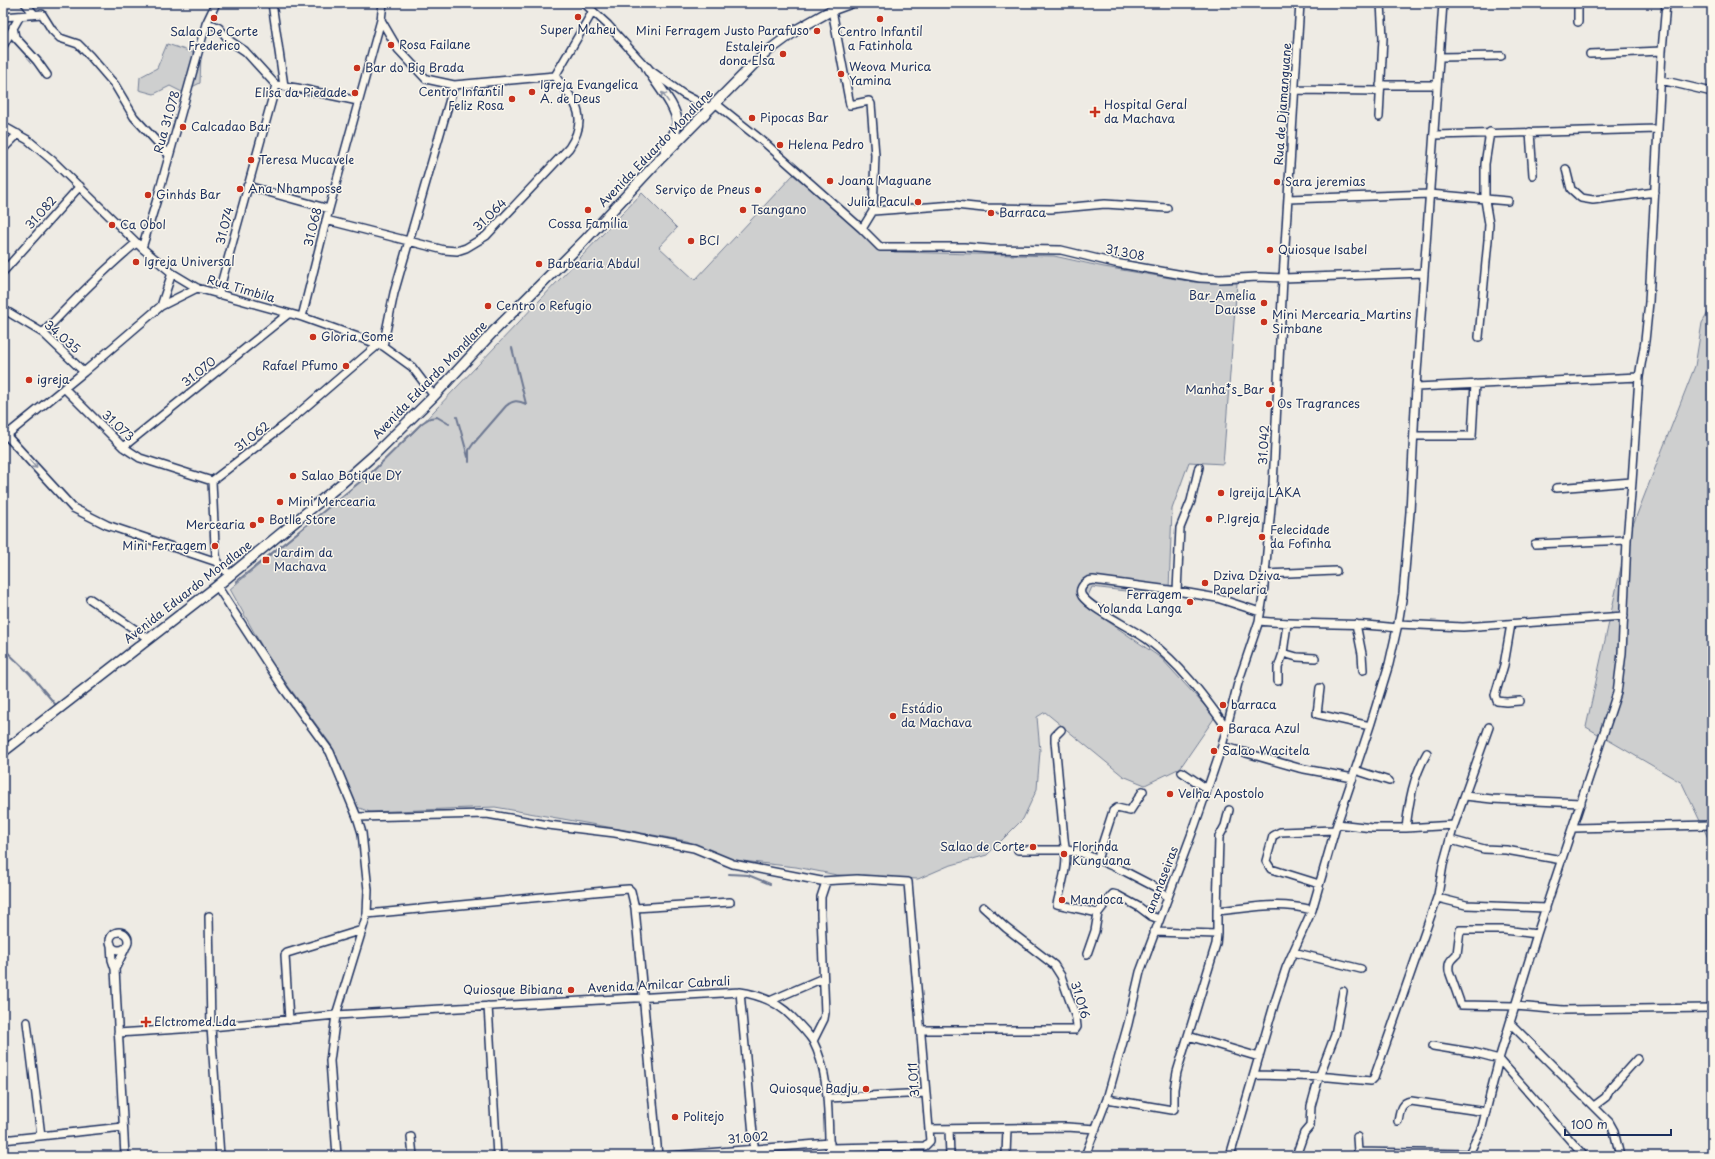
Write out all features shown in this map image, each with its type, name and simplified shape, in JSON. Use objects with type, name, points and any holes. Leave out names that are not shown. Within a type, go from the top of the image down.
[{"type":"main road","name":"Avenida Eduardo Mondlane","points":[[3,752],[217,586],[336,489],[376,454],[434,396],[493,332],[584,241],[661,158],[768,51],[798,29],[832,10],[851,3]]},
{"type":"main road","points":[[647,68],[669,102],[676,117],[676,127],[673,136],[661,158]]},
{"type":"street","points":[[25,3],[34,14]]},
{"type":"street","name":"Rua 31.078","points":[[142,248],[206,24],[216,3]]},
{"type":"street","name":"31.074","points":[[218,294],[247,186],[280,86],[272,3]]},
{"type":"street","name":"31.068","points":[[302,317],[326,220],[381,20],[383,3]]},
{"type":"street","name":"31.308","points":[[584,3],[608,25],[647,68],[683,94],[712,106],[765,143],[862,229],[880,247],[964,247],[1061,250],[1114,263],[1200,278],[1220,279],[1258,276],[1283,278],[1424,273]]},
{"type":"street","name":"Rua de Djamanguane","points":[[1283,278],[1300,3]]},
{"type":"street","points":[[1379,117],[1383,38],[1381,3]]},
{"type":"street","points":[[1230,1156],[1274,1005],[1293,952],[1312,910],[1336,827],[1370,726],[1388,664],[1397,626],[1404,579],[1415,436],[1416,386],[1443,3]]},
{"type":"street","points":[[1578,3],[1578,22]]},
{"type":"street","points":[[1357,1137],[1358,1152],[1469,1155],[1482,1127],[1499,1059],[1537,934],[1617,692],[1622,653],[1627,540],[1639,377],[1649,302],[1662,52],[1666,3]]},
{"type":"street","points":[[832,10],[850,105],[869,101],[871,104],[876,155],[873,211],[862,229]]},
{"type":"street","points":[[381,20],[398,49],[426,79],[454,85],[555,76],[593,11]]},
{"type":"street","points":[[3,17],[42,14],[52,30],[60,38],[78,44],[90,56],[115,85],[134,117],[169,154]]},
{"type":"street","points":[[3,46],[20,16]]},
{"type":"street","points":[[206,24],[219,28],[230,41],[245,51],[280,86],[358,101]]},
{"type":"street","points":[[13,28],[15,37],[37,61],[47,75]]},
{"type":"street","points":[[1590,54],[1662,52]]},
{"type":"street","points":[[1440,57],[1501,56]]},
{"type":"street","name":"31.064","points":[[326,220],[444,250],[457,251],[477,242],[486,236],[504,218],[569,148],[576,138],[580,127],[577,108],[555,76]]},
{"type":"street","points":[[1661,80],[1712,92]]},
{"type":"street","points":[[381,345],[394,293],[454,85]]},
{"type":"street","points":[[1295,90],[1437,85]]},
{"type":"street","name":"Rua Timbila","points":[[3,126],[18,134],[53,160],[142,248],[172,273],[197,288],[302,317],[381,345],[412,367],[434,396]]},
{"type":"street","points":[[1434,135],[1490,132],[1658,129]]},
{"type":"street","points":[[1479,337],[1489,224],[1486,200],[1485,164],[1490,132]]},
{"type":"street","points":[[1530,132],[1533,175]]},
{"type":"street","points":[[3,149],[18,134]]},
{"type":"street","points":[[1566,169],[1571,189],[1581,198],[1592,200],[1655,192]]},
{"type":"street","name":"31.082","points":[[3,272],[80,186]]},
{"type":"street","points":[[247,186],[329,209]]},
{"type":"street","points":[[1288,199],[1430,194],[1508,202]]},
{"type":"street","points":[[873,211],[955,205],[984,208],[1051,209],[1105,204],[1167,208]]},
{"type":"street","points":[[43,333],[73,300],[136,242]]},
{"type":"street","points":[[161,306],[172,273]]},
{"type":"street","name":"31.042","points":[[1260,612],[1273,486],[1283,278]]},
{"type":"street","points":[[197,288],[161,306],[5,437],[73,508],[107,525],[217,562],[230,575]]},
{"type":"street","name":"34.035","points":[[3,309],[43,333],[84,372]]},
{"type":"street","name":"31.070","points":[[123,447],[288,314]]},
{"type":"street","name":"31.062","points":[[212,481],[287,423],[381,345]]},
{"type":"street","points":[[1416,386],[1639,377]]},
{"type":"street","points":[[1415,436],[1472,436],[1475,384]]},
{"type":"street","name":"31.073","points":[[64,388],[123,447],[140,458],[212,481]]},
{"type":"street","points":[[1177,591],[1180,528],[1191,501],[1200,467]]},
{"type":"street","points":[[212,481],[217,562]]},
{"type":"street","points":[[1556,488],[1632,482]]},
{"type":"street","points":[[1535,544],[1627,540]]},
{"type":"street","points":[[1265,574],[1336,571]]},
{"type":"street","points":[[1226,727],[1186,674],[1165,654],[1148,640],[1092,606],[1080,593],[1081,589],[1088,581],[1093,580],[1217,598],[1260,612]]},
{"type":"street","points":[[217,586],[284,689],[330,752],[362,832],[368,890],[367,914],[336,1015],[330,1061],[337,1156]]},
{"type":"street","points":[[90,599],[149,639]]},
{"type":"street","name":"ananaseiras","points":[[1085,1156],[1106,1099],[1128,1024],[1140,972],[1222,746],[1226,727],[1259,620],[1260,612]]},
{"type":"street","points":[[1259,620],[1287,624],[1463,627],[1624,616]]},
{"type":"street","points":[[1278,681],[1278,668],[1283,653],[1287,624]]},
{"type":"street","points":[[1356,624],[1362,654],[1363,670]]},
{"type":"street","points":[[1512,624],[1504,665],[1494,695],[1497,701],[1506,702],[1520,700]]},
{"type":"street","points":[[1283,653],[1297,658],[1315,658]]},
{"type":"street","points":[[1320,688],[1317,714],[1370,726]]},
{"type":"street","points":[[1254,1075],[1319,1077],[1371,1081],[1374,1078],[1438,895],[1443,865],[1454,825],[1489,726]]},
{"type":"street","points":[[1061,730],[1055,736],[1055,741],[1064,839],[1067,850],[1067,865],[1064,882],[1057,904],[1098,914]]},
{"type":"street","points":[[1222,746],[1299,768],[1352,778]]},
{"type":"street","points":[[1406,828],[1409,800],[1416,775],[1427,753]]},
{"type":"street","points":[[1355,770],[1389,781]]},
{"type":"street","points":[[1182,772],[1207,789]]},
{"type":"street","points":[[1097,860],[1113,810],[1117,808],[1130,811],[1143,791]]},
{"type":"street","points":[[1465,796],[1492,799],[1581,803]]},
{"type":"street","points":[[1106,1099],[1172,1110],[1174,1109],[1174,1089],[1177,1072],[1216,944],[1219,837],[1225,826],[1229,810]]},
{"type":"street","points":[[357,817],[487,814],[548,825],[615,833],[694,848],[737,865],[826,882],[821,898],[825,1012],[824,1019],[813,1041],[820,1059],[828,1098],[830,1156]]},
{"type":"street","points":[[1320,884],[1271,868],[1266,861],[1273,836],[1280,832],[1336,827],[1406,828],[1454,825]]},
{"type":"street","points":[[1573,828],[1712,825]]},
{"type":"street","points":[[1451,840],[1484,849],[1506,850],[1562,860]]},
{"type":"street","points":[[1018,850],[1067,850],[1082,853],[1135,876],[1155,887],[1167,896]]},
{"type":"street","name":"31.011","points":[[826,882],[857,879],[908,882],[914,963],[922,1030],[930,1129]]},
{"type":"street","points":[[367,914],[629,889],[633,894],[636,908],[658,1156]]},
{"type":"street","points":[[1087,954],[1095,931],[1098,914],[1113,894],[1159,919]]},
{"type":"street","points":[[1438,895],[1438,898],[1443,900],[1466,905],[1546,908]]},
{"type":"street","points":[[636,908],[730,902]]},
{"type":"street","points":[[1217,911],[1272,904],[1294,906],[1312,910]]},
{"type":"street","name":"31.016","points":[[922,1030],[1075,1030],[1077,1027],[1076,1018],[1061,976],[1054,965],[1011,933],[984,907]]},
{"type":"street","points":[[209,916],[212,1028],[220,1156]]},
{"type":"street","points":[[1537,934],[1504,930],[1462,929],[1459,933],[1457,954],[1449,962],[1449,971],[1461,1005],[1515,1006],[1563,1010],[1712,1008]]},
{"type":"street","points":[[289,1020],[287,953],[362,930]]},
{"type":"street","points":[[1154,932],[1217,934]]},
{"type":"street","points":[[115,969],[129,941],[127,936],[122,933],[116,933],[112,936],[111,944],[112,960],[115,969],[125,1156]]},
{"type":"street","points":[[111,944],[115,950],[125,949]]},
{"type":"street","points":[[1293,952],[1361,969]]},
{"type":"street","points":[[772,1000],[823,978]]},
{"type":"street","points":[[1296,1156],[1304,1133],[1310,1126],[1311,1106],[1319,1077],[1335,1035],[1343,991]]},
{"type":"street","points":[[740,992],[755,1156]]},
{"type":"street","name":"Avenida Amilcar Cabrali","points":[[118,1032],[212,1028],[336,1015],[643,996],[740,992],[751,993],[772,1000],[790,1015],[813,1041]]},
{"type":"street","points":[[488,1006],[497,1156]]},
{"type":"street","points":[[27,1022],[41,1136]]},
{"type":"street","points":[[1510,1023],[1609,1122],[1614,1131],[1620,1156]]},
{"type":"street","points":[[1188,1036],[1259,1057]]},
{"type":"street","points":[[1433,1046],[1499,1059],[1584,1156]]},
{"type":"street","points":[[1594,1106],[1606,1096],[1609,1090],[1637,1060]]},
{"type":"street","points":[[828,1098],[926,1093]]},
{"type":"street","points":[[1398,1121],[1402,1106],[1406,1102],[1411,1101],[1486,1112]]},
{"type":"street","points":[[930,1129],[1067,1127],[1096,1129]]},
{"type":"street","points":[[3,1140],[123,1128]]},
{"type":"street","points":[[1006,1156],[1007,1128]]},
{"type":"street","name":"31.002","points":[[668,1156],[755,1148],[925,1146],[930,1141],[930,1129]]},
{"type":"street","points":[[949,1129],[950,1156]]},
{"type":"street","points":[[411,1137],[413,1156]]},
{"type":"shaded area","points":[[167,44],[201,55],[200,83],[182,92],[170,86],[154,94],[139,90],[140,77],[157,68]]},
{"type":"shaded area","points":[[793,175],[894,252],[1054,256],[1104,267],[1194,282],[1237,283],[1223,464],[1189,462],[1172,509],[1169,590],[1167,596],[1092,587],[1084,605],[1161,658],[1215,717],[1180,768],[1145,785],[1123,776],[1045,712],[1037,717],[1040,751],[1037,789],[1023,819],[987,855],[948,866],[918,879],[837,875],[796,867],[742,861],[733,862],[687,841],[495,807],[370,812],[357,807],[332,746],[270,661],[230,589],[370,473],[414,432],[642,193],[677,228],[659,247],[695,280]]},
{"type":"shaded area","points":[[1712,306],[1712,961],[1707,963],[1709,840],[1682,783],[1586,727],[1627,540],[1695,366],[1702,323]]},
{"type":"waterway","points":[[33,3],[34,9]]},
{"type":"waterway","points":[[512,348],[526,404]]},
{"type":"waterway","points":[[469,462],[469,450],[506,406],[516,401],[526,404]]},
{"type":"waterway","points":[[236,582],[371,473],[422,423],[430,418],[437,417],[449,424]]},
{"type":"waterway","points":[[457,417],[468,457]]},
{"type":"waterway","points":[[3,648],[30,674],[55,704]]},
{"type":"waterway","points":[[729,874],[748,875],[770,884]]},
{"type":"waterway","points":[[841,883],[861,883]]},
{"type":"place","name":"Super Maheu","points":[[578,17]]},
{"type":"place","name":"Salao De Corte Frederico","points":[[214,18]]},
{"type":"place","name":"Centro Infantil a Fatinhola","points":[[880,19]]},
{"type":"place","name":"Mini Ferragem Justo Parafuso","points":[[817,31]]},
{"type":"place","name":"Rosa Failane","points":[[391,45]]},
{"type":"place","name":"Estaleiro dona Elsa","points":[[783,54]]},
{"type":"place","name":"Bar do Big Brada","points":[[357,68]]},
{"type":"place","name":"Weova Murica Yamina","points":[[841,74]]},
{"type":"place","name":"Igreja Evangelica A. de Deus","points":[[532,92]]},
{"type":"place","name":"Elisa da Piedade","points":[[355,93]]},
{"type":"place","name":"Centro Infantil Feliz Rosa","points":[[512,99]]},
{"type":"place","name":"Hospital Geral da Machava","points":[[1095,112]]},
{"type":"place","name":"Pipocas Bar","points":[[752,118]]},
{"type":"place","name":"Calcadao Bar","points":[[183,127]]},
{"type":"place","name":"Helena Pedro","points":[[780,145]]},
{"type":"place","name":"Teresa Mucavele","points":[[251,160]]},
{"type":"place","name":"Joana Maguane","points":[[830,181]]},
{"type":"place","name":"Sara jeremias","points":[[1277,182]]},
{"type":"place","name":"Ana Nhamposse","points":[[240,189]]},
{"type":"place","name":"Serviço de Pneus","points":[[758,190]]},
{"type":"place","name":"Ginhds Bar","points":[[148,195]]},
{"type":"place","name":"Julia Pacul","points":[[918,202]]},
{"type":"place","name":"Cossa Família","points":[[588,210]]},
{"type":"place","name":"Tsangano","points":[[743,210]]},
{"type":"place","name":"Barraca","points":[[991,213]]},
{"type":"place","name":"Ca Obol","points":[[112,225]]},
{"type":"place","name":"BCI","points":[[691,241]]},
{"type":"place","name":"Quiosque Isabel","points":[[1270,250]]},
{"type":"place","name":"Igreja Universal","points":[[136,262]]},
{"type":"place","name":"Barbearia Abdul","points":[[539,264]]},
{"type":"place","name":"Bar_Amelia Dausse","points":[[1264,303]]},
{"type":"place","name":"Centro o Refugio","points":[[488,306]]},
{"type":"place","name":"Mini Mercearia_Martins Simbane","points":[[1264,322]]},
{"type":"place","name":"Gloria Come","points":[[313,337]]},
{"type":"place","name":"Rafael Pfumo","points":[[346,366]]},
{"type":"place","name":"igreja","points":[[29,380]]},
{"type":"place","name":"Manha*s_Bar","points":[[1272,390]]},
{"type":"place","name":"Os Tragrances","points":[[1269,404]]},
{"type":"place","name":"Salao Botique DY","points":[[293,476]]},
{"type":"place","name":"Igreija LAKA","points":[[1221,493]]},
{"type":"place","name":"Mini Mercearia","points":[[280,502]]},
{"type":"place","name":"P.Igreja","points":[[1209,519]]},
{"type":"place","name":"Botlle Store","points":[[261,520]]},
{"type":"place","name":"Mercearia","points":[[253,525]]},
{"type":"place","name":"Felecidade da Fofinha","points":[[1262,537]]},
{"type":"place","name":"Mini Ferragem","points":[[215,546]]},
{"type":"place","name":"Jardim da Machava","points":[[266,560]]},
{"type":"place","name":"Dziva Dziva Papelaria","points":[[1205,583]]},
{"type":"place","name":"Ferragem Yolanda Langa","points":[[1190,602]]},
{"type":"place","name":"barraca","points":[[1223,705]]},
{"type":"place","name":"Estádio da Machava","points":[[893,716]]},
{"type":"place","name":"Baraca Azul","points":[[1220,729]]},
{"type":"place","name":"Salao Wacitela","points":[[1214,751]]},
{"type":"place","name":"Velha Apostolo","points":[[1170,794]]},
{"type":"place","name":"Salao de Corte","points":[[1033,847]]},
{"type":"place","name":"Florinda Kunguana","points":[[1064,854]]},
{"type":"place","name":"Mandoca","points":[[1062,900]]},
{"type":"place","name":"Quiosque Bibiana","points":[[571,990]]},
{"type":"place","name":"Elctromed.Lda","points":[[146,1022]]},
{"type":"place","name":"Quiosque Badju","points":[[866,1089]]},
{"type":"place","name":"Politejo","points":[[675,1117]]}]
